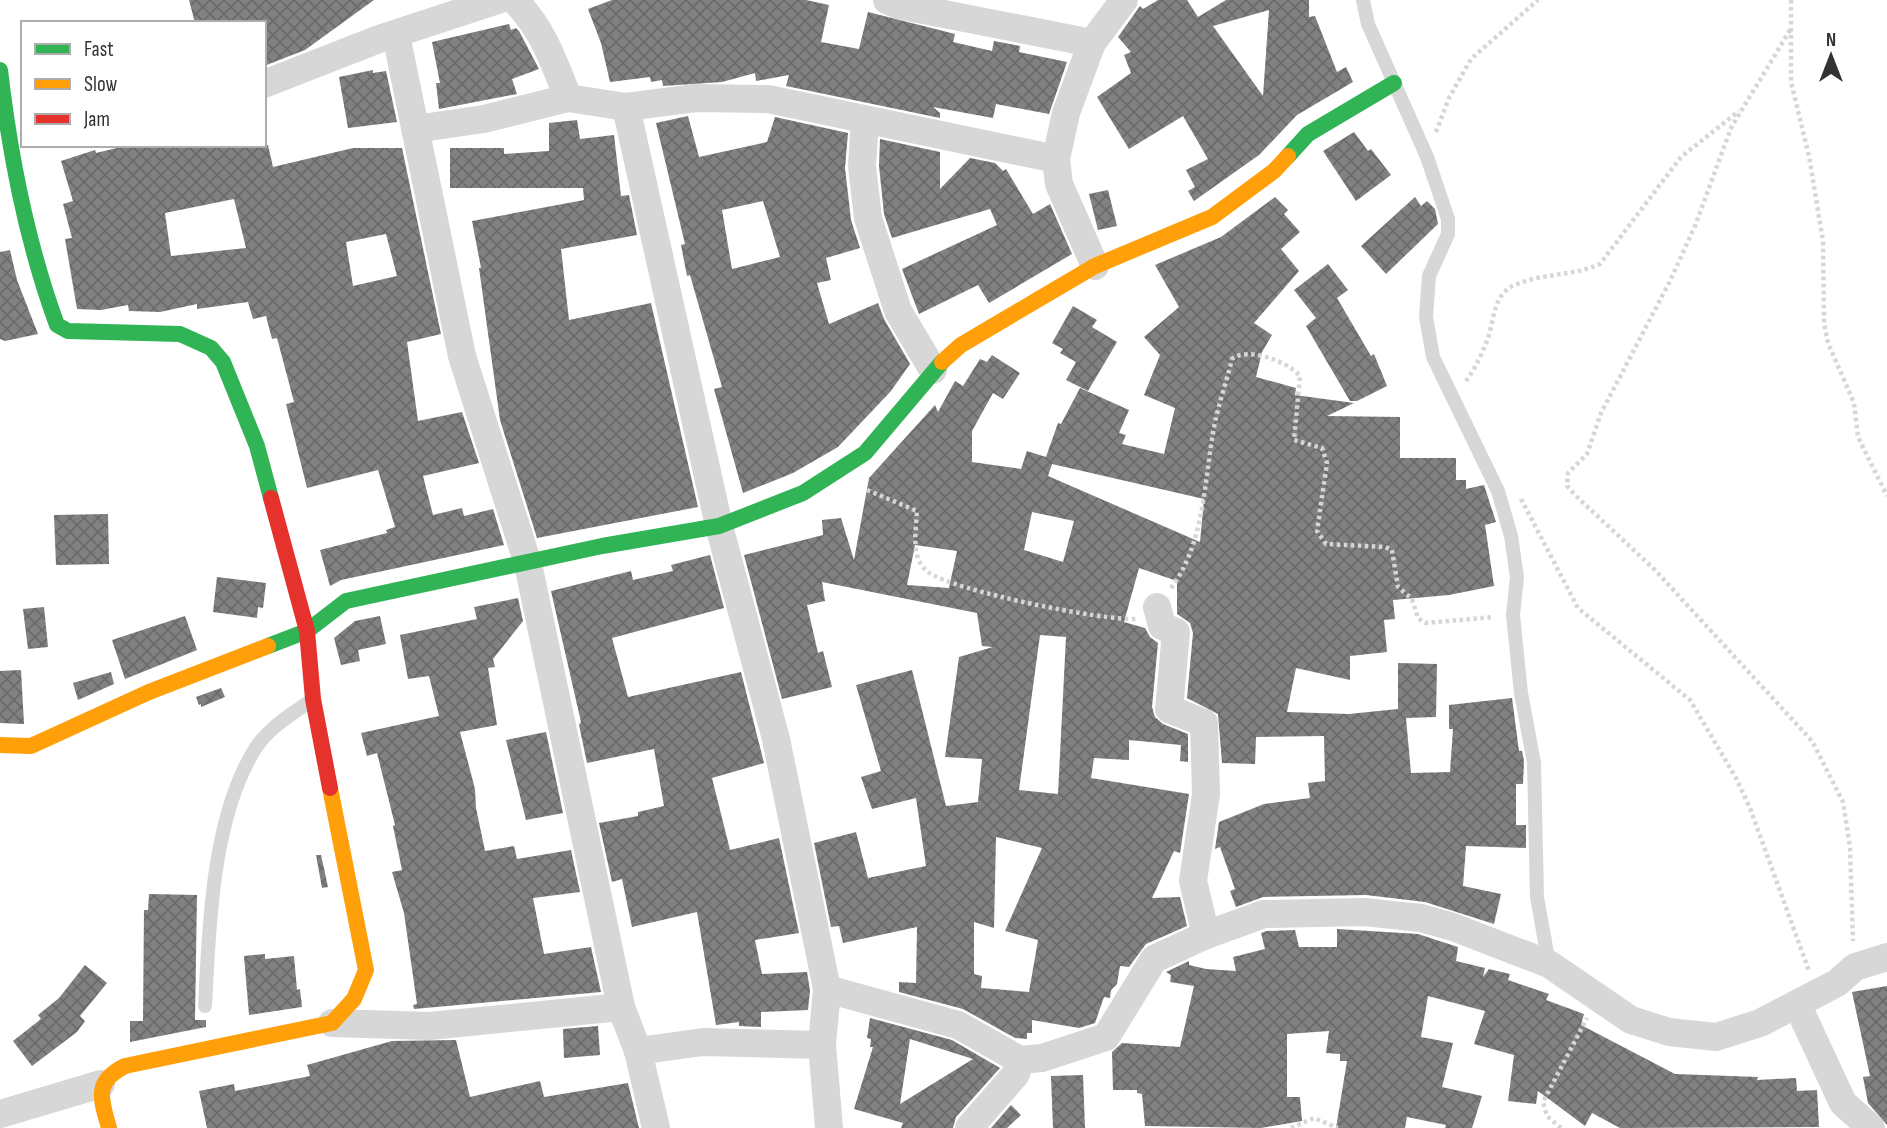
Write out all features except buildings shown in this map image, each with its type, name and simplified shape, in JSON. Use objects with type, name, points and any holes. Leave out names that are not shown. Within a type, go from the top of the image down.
[{"type":"street","points":[[266,83],[498,0]]},
{"type":"street","points":[[514,0],[529,14],[540,33],[568,98]]},
{"type":"street","points":[[1094,266],[1063,196],[1056,159],[1066,113],[1092,43],[1124,0]]},
{"type":"street","points":[[894,2],[1092,43]]},
{"type":"street","points":[[396,35],[462,356],[527,564],[621,1007],[638,1051],[656,1128]]},
{"type":"street","points":[[0,70],[10,142],[38,273],[57,325],[68,331],[180,334],[211,348],[223,362],[257,446],[307,631],[313,699],[366,970],[358,993],[348,1010],[332,1023]]},
{"type":"street","points":[[0,745],[31,746],[149,692],[307,631],[346,601],[602,546],[719,526],[770,508],[850,465],[886,432],[933,370],[987,328],[1094,266],[1212,217],[1274,172],[1308,134],[1394,83]]},
{"type":"street","points":[[415,129],[484,119],[568,98],[626,107],[696,98],[743,97],[768,99],[1056,159]]},
{"type":"street","points":[[626,107],[719,526],[776,739],[827,989],[822,1045],[829,1128]]},
{"type":"street","points":[[865,120],[862,166],[868,218],[898,310],[933,370]]},
{"type":"street","points":[[1157,607],[1162,626],[1176,632],[1169,709],[1204,723],[1206,794],[1193,881],[1206,934]]},
{"type":"street","points":[[827,989],[958,1025],[1020,1059],[1042,1058],[1106,1037],[1154,960],[1206,934],[1264,914],[1364,912],[1421,918],[1453,926],[1549,964],[1631,1020],[1669,1032],[1716,1037],[1760,1023],[1837,983],[1855,967],[1887,957]]},
{"type":"street","points":[[1807,999],[1843,1103],[1871,1128]]},
{"type":"street","points":[[0,1114],[101,1084],[111,1072],[125,1066],[332,1023],[430,1026],[621,1007]]},
{"type":"street","points":[[638,1051],[703,1042],[822,1045]]},
{"type":"street","points":[[969,1128],[1016,1074],[1020,1059]]},
{"type":"street","points":[[101,1084],[101,1099],[109,1128]]},
{"type":"lane","points":[[1363,0],[1368,24],[1427,158],[1448,219],[1448,234],[1429,276],[1426,317],[1433,357],[1454,395],[1471,439],[1498,491],[1511,536],[1517,577],[1513,615],[1521,693],[1534,763],[1535,868],[1549,964]]},
{"type":"lane","points":[[205,1006],[212,898],[220,846],[238,788],[255,748],[280,722],[313,699]]},
{"type":"path","points":[[1427,158],[1449,97],[1471,59],[1538,0]]},
{"type":"path","points":[[1791,0],[1791,82],[1809,156],[1823,241],[1824,323],[1828,343],[1854,402],[1862,448],[1887,496]]},
{"type":"path","points":[[1790,30],[1741,110],[1670,281],[1601,413],[1587,454],[1568,473],[1567,486],[1619,539],[1655,570],[1812,741],[1843,802],[1850,847],[1855,967]]},
{"type":"path","points":[[1454,395],[1472,374],[1488,338],[1495,306],[1502,295],[1513,285],[1540,276],[1588,270],[1600,264],[1681,157],[1741,110]]},
{"type":"path","points":[[830,475],[917,511],[916,555],[927,571],[952,582],[1110,619],[1139,618],[1157,607],[1180,576],[1197,537],[1214,429],[1232,359],[1242,354],[1294,369],[1300,376],[1294,440],[1322,448],[1327,463],[1317,531],[1321,540],[1326,544],[1385,547],[1392,550],[1398,587],[1412,599],[1418,618],[1425,623],[1513,615]]},
{"type":"path","points":[[1518,495],[1525,504],[1565,588],[1578,608],[1690,700],[1736,778],[1759,831],[1807,999]]},
{"type":"path","points":[[1561,1128],[1547,1116],[1543,1102],[1584,1025],[1594,994]]},
{"type":"path","points":[[1291,1128],[1314,1118],[1338,1128]]},
{"type":"traffic: fast","points":[[0,70],[21,199],[37,263],[57,325],[68,331],[180,334],[211,348],[223,362],[257,446],[271,498]]},
{"type":"traffic: fast","points":[[1288,156],[1308,134],[1394,83]]},
{"type":"traffic: fast","points":[[268,646],[307,631],[346,601],[602,546],[719,526],[803,493],[865,453],[942,362]]},
{"type":"traffic: slow","points":[[942,362],[961,345],[1095,266],[1212,217],[1274,171],[1288,156]]},
{"type":"traffic: slow","points":[[0,745],[31,746],[149,692],[268,646]]},
{"type":"traffic: slow","points":[[109,1128],[102,1092],[108,1078],[125,1066],[332,1023],[354,999],[366,970],[330,788]]},
{"type":"traffic: jam","points":[[271,498],[307,631],[313,699],[330,788]]}]
